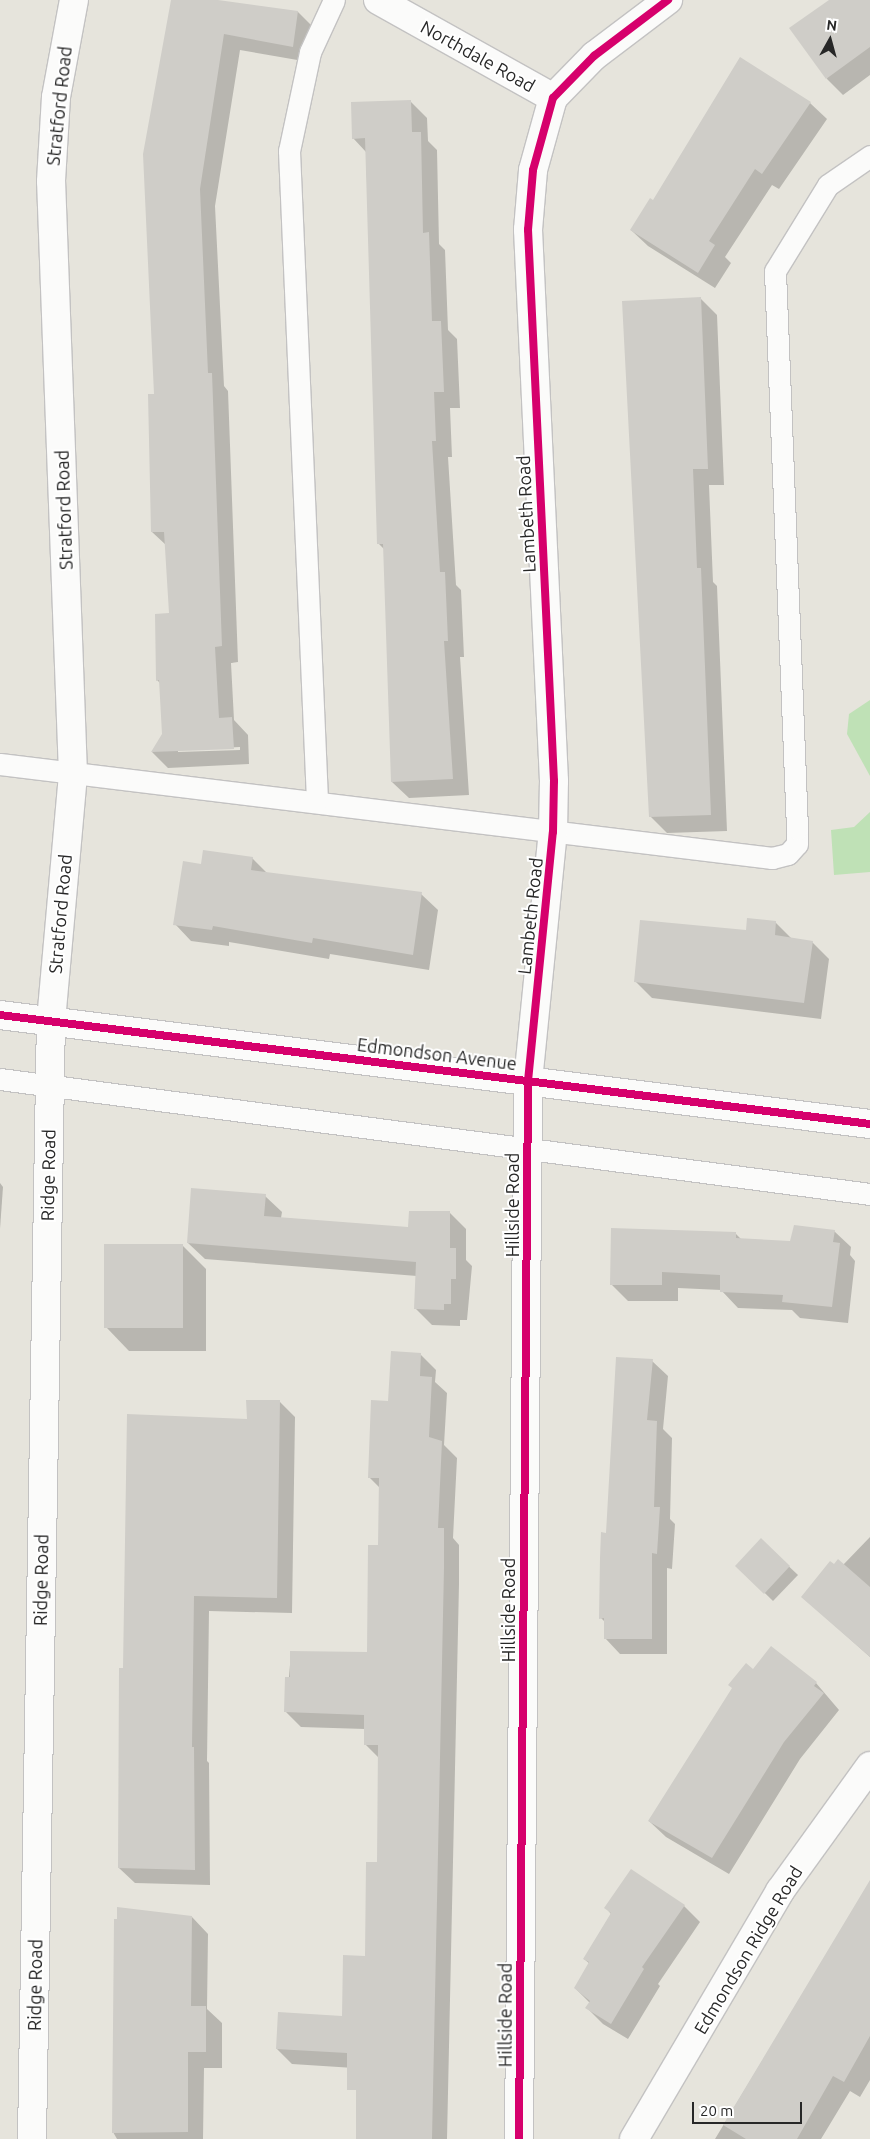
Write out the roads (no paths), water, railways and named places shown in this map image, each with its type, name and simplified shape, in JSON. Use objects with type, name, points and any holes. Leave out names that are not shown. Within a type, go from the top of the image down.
[{"type":"street","name":"Stratford Road","points":[[51,1022],[73,774],[52,181],[56,97],[74,0]]},
{"type":"street","name":"Northdale Road","points":[[378,0],[553,98]]},
{"type":"street","name":"Lambeth Road","points":[[528,1081],[553,832],[554,781],[528,230],[533,170],[553,98],[594,56],[668,0]]},
{"type":"street","name":"Edmondson Avenue","points":[[0,1015],[870,1124]]},
{"type":"street","name":"Ridge Road","points":[[32,2139],[51,1022]]},
{"type":"street","name":"Hillside Road","points":[[519,2139],[528,1081]]},
{"type":"street","name":"Edmondson Ridge Road","points":[[634,2139],[780,1891],[870,1766]]},
{"type":"lane","points":[[317,800],[288,151],[310,52],[334,0]]},
{"type":"lane","points":[[0,764],[73,774],[317,800],[553,832],[772,858],[788,854],[797,844],[775,271],[828,185],[870,156]]},
{"type":"lane","points":[[0,1079],[870,1194]]}]
